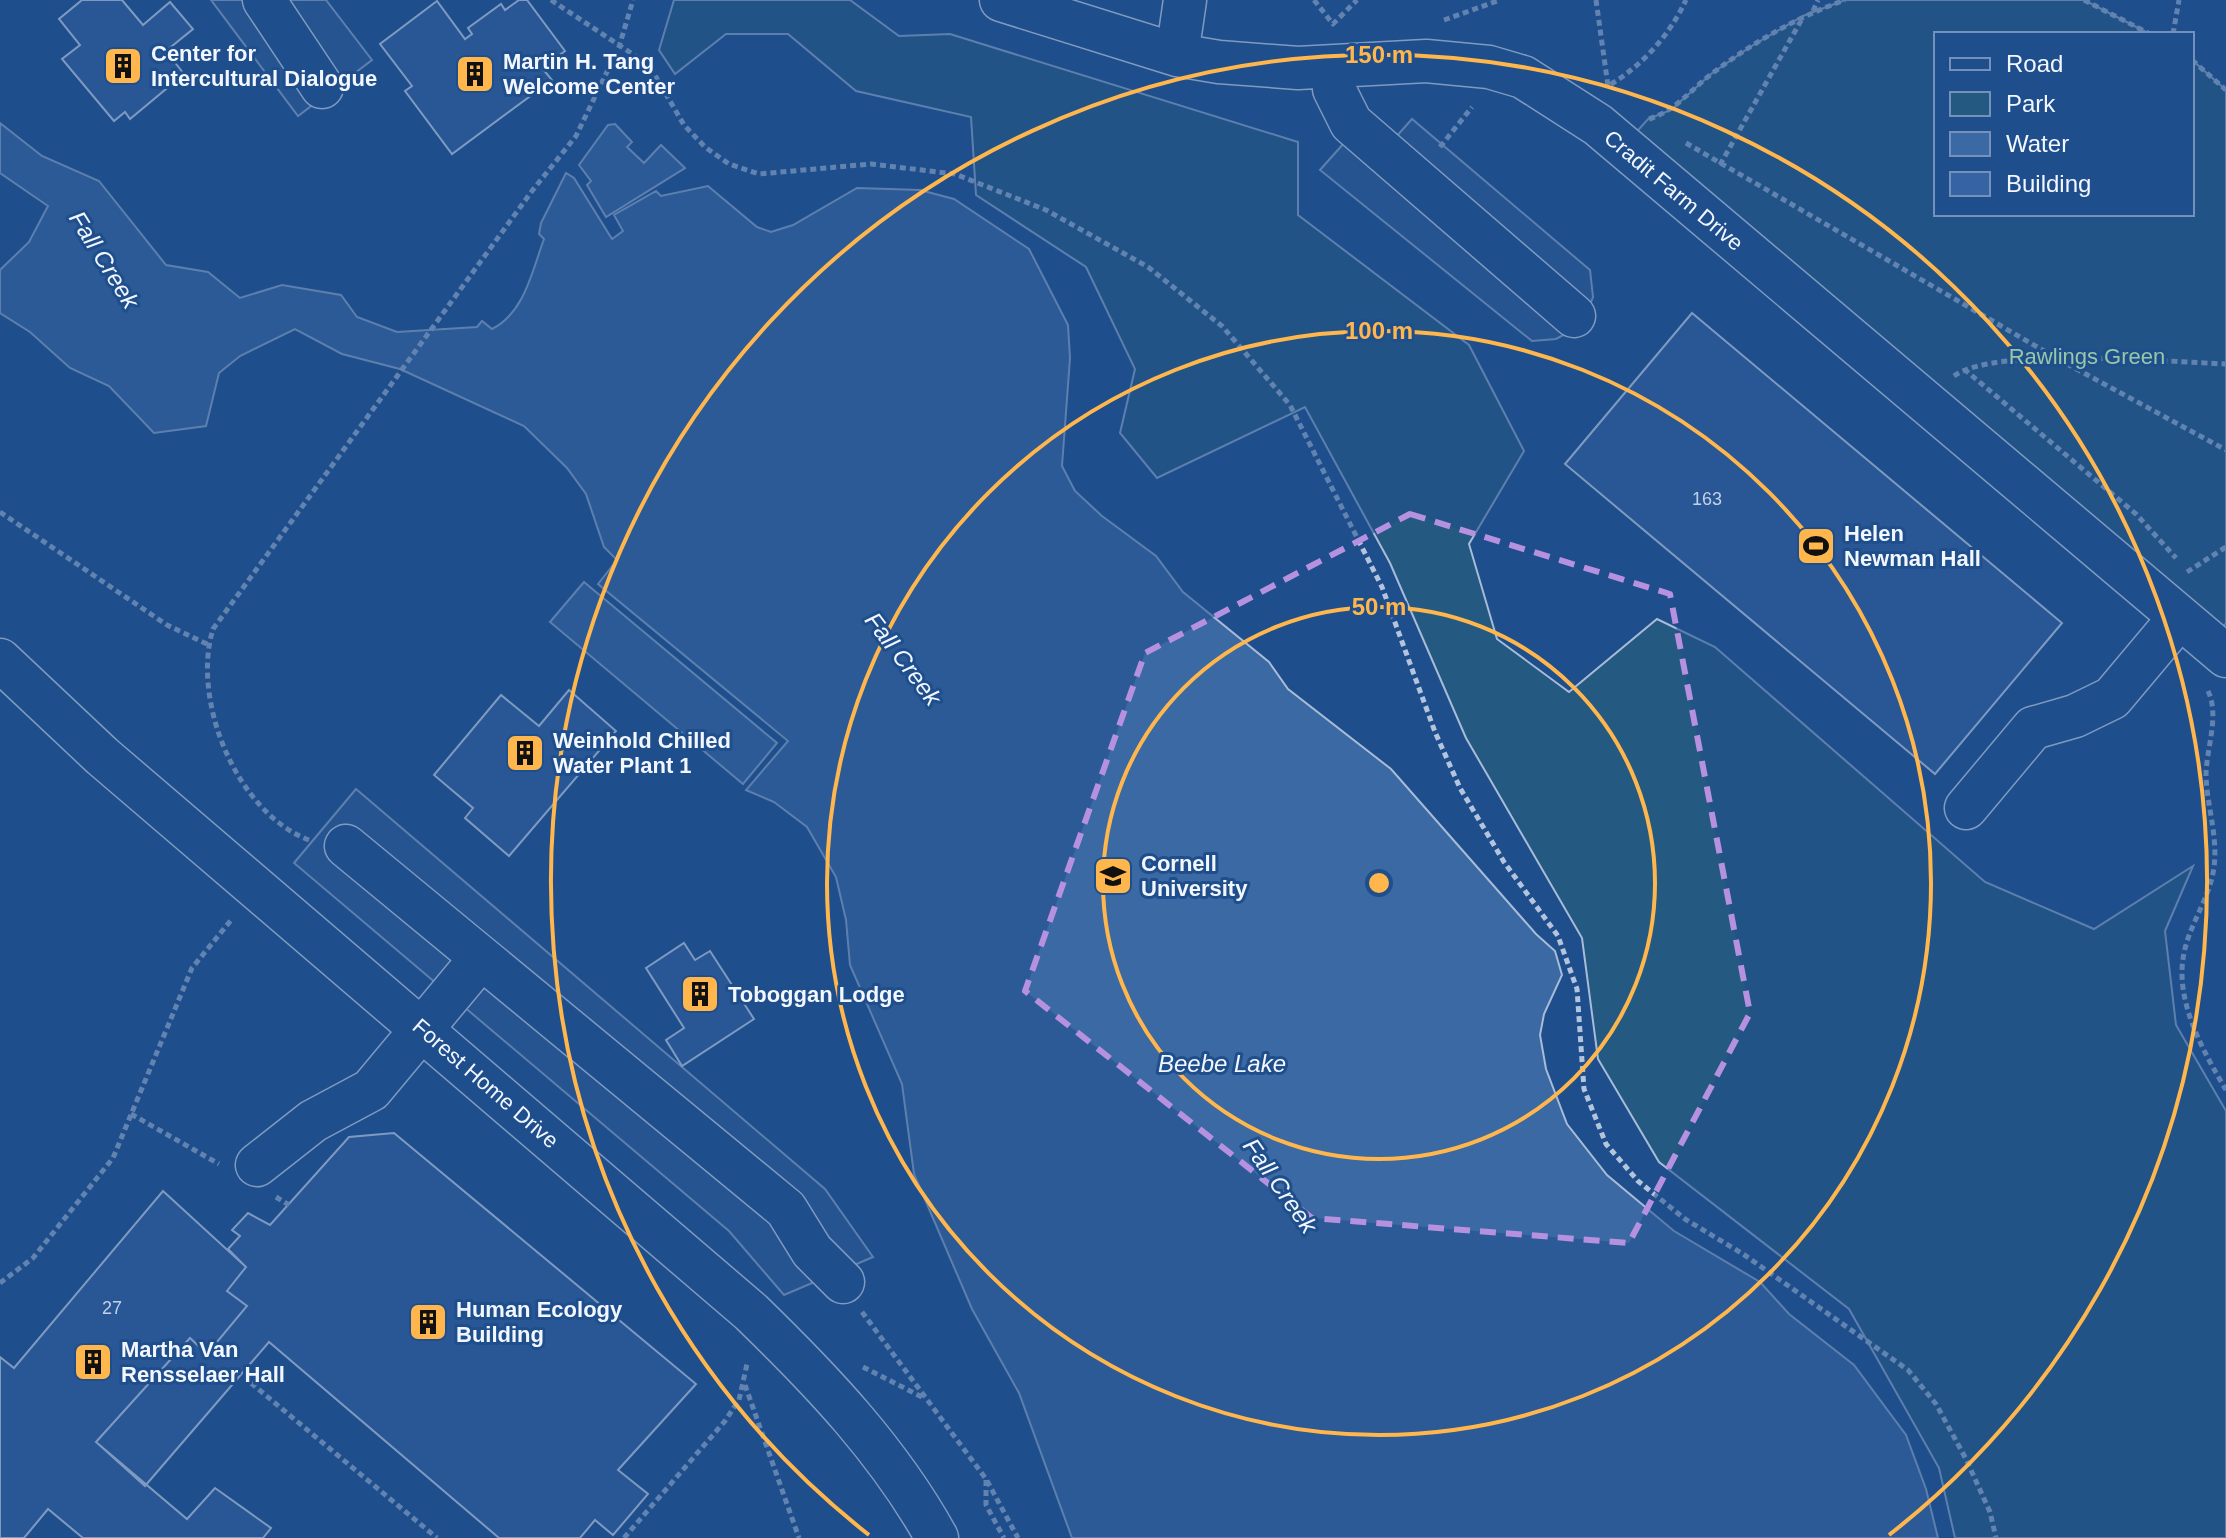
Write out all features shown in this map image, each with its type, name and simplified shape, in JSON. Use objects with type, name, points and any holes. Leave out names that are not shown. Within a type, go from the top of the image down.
[{"type":"street","points":[[264,0],[322,87]]},
{"type":"street","name":"Cradit Farm Drive","points":[[1001,0],[1177,55],[1261,66],[1333,68],[1426,61],[1462,62],[1506,71],[1550,92],[1598,125],[1927,404],[2188,599],[2214,670]]},
{"type":"street","points":[[1177,55],[1185,0]]},
{"type":"street","points":[[1333,68],[1334,89],[1344,115],[1574,316]]},
{"type":"street","points":[[1966,808],[2033,728],[2075,716],[2112,698],[2188,599]]},
{"type":"street","name":"Forest Home Drive","points":[[0,660],[102,756],[751,1312],[804,1364],[884,1455],[914,1497],[937,1538]]},
{"type":"street","points":[[330,844],[481,958],[786,1209],[812,1251],[843,1282]]},
{"type":"street","points":[[257,1165],[313,1121],[371,1090],[481,958]]},
{"type":"path","points":[[551,0],[649,65],[684,125],[705,147],[729,164],[759,174],[871,164],[955,174],[1046,210],[1148,267],[1222,326],[1290,405],[1382,587],[1435,732],[1460,788],[1504,862],[1558,936],[1577,989],[1584,1089],[1606,1144],[1638,1181],[1685,1219],[1755,1262],[1908,1370],[1936,1404],[1966,1459],[1990,1512],[1996,1538]]},
{"type":"path","points":[[330,844],[283,827],[249,792],[230,760],[212,719],[209,645],[213,629],[478,264],[576,136],[619,47],[633,0]]},
{"type":"path","points":[[1314,0],[1333,24],[1357,0]]},
{"type":"path","points":[[1444,20],[1500,0]]},
{"type":"path","points":[[1596,0],[1608,86],[1635,69],[1660,43],[1686,0]]},
{"type":"path","points":[[1812,12],[1818,0]]},
{"type":"path","points":[[1660,127],[1648,119],[1671,110],[1711,74],[1803,16],[1845,0]]},
{"type":"path","points":[[2084,0],[2146,32]]},
{"type":"path","points":[[2173,32],[2179,0]]},
{"type":"path","points":[[1720,165],[1803,16]]},
{"type":"path","points":[[2194,62],[2226,90]]},
{"type":"path","points":[[1413,178],[1472,107]]},
{"type":"path","points":[[1684,142],[2058,359],[2226,450]]},
{"type":"path","points":[[1927,404],[1964,369],[1988,363],[2058,359],[2226,364]]},
{"type":"path","points":[[1964,369],[2146,523],[2187,572],[2188,599]]},
{"type":"path","points":[[0,512],[167,625],[209,645]]},
{"type":"path","points":[[2187,572],[2226,547]]},
{"type":"path","points":[[2214,670],[2206,776],[2214,866],[2207,897],[2184,952],[2182,977],[2198,1042],[2226,1090]]},
{"type":"path","points":[[0,1283],[33,1258],[113,1158],[192,968],[235,917]]},
{"type":"path","points":[[131,1114],[184,1144]]},
{"type":"path","points":[[843,1282],[986,1479],[1018,1538]]},
{"type":"path","points":[[745,1353],[745,1385],[799,1538]]},
{"type":"path","points":[[861,1366],[926,1400]]},
{"type":"path","points":[[251,1383],[437,1538]]},
{"type":"path","points":[[624,1538],[725,1421],[745,1385]]},
{"type":"path","points":[[986,1479],[986,1505],[1004,1538]]},
{"type":"highlighted area","points":[[1410,514],[1670,594],[1750,1013],[1629,1243],[1312,1218],[1025,991],[1145,653]]},
{"type":"green space","points":[[674,0],[850,0],[899,36],[950,34],[1298,142],[1298,215],[1469,345],[1524,451],[1469,544],[1497,639],[1569,692],[1657,619],[1715,647],[1985,882],[2094,929],[2193,866],[2165,931],[2176,1025],[2226,1111],[2226,1538],[1955,1538],[1939,1468],[1849,1309],[1659,1162],[1598,1059],[1582,938],[1466,738],[1390,563],[1305,407],[1157,478],[1120,433],[1135,369],[1086,267],[976,195],[971,117],[856,91],[788,34],[726,34],[675,74],[659,50]]},
{"type":"green space","name":"Rawlings Green","points":[[1845,0],[2084,0],[2146,32],[1934,32],[1934,216],[2194,216],[2194,62],[2226,90],[2226,623],[2211,643],[1623,147],[1648,119],[1671,110],[1711,74],[1803,16]]},
{"type":"shaded area","points":[[211,0],[326,0],[372,60],[298,116]]},
{"type":"shaded area","points":[[1369,115],[1395,138],[1412,119],[1590,270],[1593,297],[1582,325],[1556,339],[1532,341],[1320,170]]},
{"type":"shaded area","points":[[356,789],[825,1189],[873,1257],[784,1295],[729,1231],[294,863]]},
{"type":"water","name":"Beebe Lake","points":[[0,123],[42,156],[99,181],[166,265],[208,272],[240,298],[282,285],[341,295],[357,317],[397,332],[477,327],[482,321],[492,329],[503,322],[526,290],[544,239],[539,234],[541,223],[566,173],[574,178],[612,239],[623,231],[614,215],[656,191],[661,196],[708,186],[757,227],[771,232],[793,225],[857,188],[920,190],[954,199],[1029,249],[1068,325],[1070,358],[1062,466],[1075,491],[1102,516],[1156,556],[1183,592],[1269,662],[1288,689],[1391,769],[1536,934],[1555,951],[1562,975],[1544,1014],[1540,1035],[1546,1069],[1567,1124],[1607,1175],[1674,1231],[1760,1282],[1789,1314],[1854,1365],[1906,1435],[1926,1489],[1938,1538],[1072,1538],[1019,1393],[972,1309],[914,1174],[902,1084],[850,965],[846,920],[836,877],[807,827],[774,802],[746,790],[788,741],[598,584],[617,560],[604,547],[586,494],[567,468],[524,426],[400,369],[342,354],[295,329],[240,356],[219,373],[206,426],[154,433],[109,386],[70,368],[30,332],[0,313],[0,270],[29,242],[48,206],[0,173]]},
{"type":"water","points":[[615,124],[632,142],[627,147],[644,163],[661,145],[685,168],[606,217],[587,185],[591,181],[579,165],[608,125]]},
{"type":"water","points":[[584,582],[777,743],[743,784],[550,622]]},
{"type":"building","name":"Center for Intercultural Dialogue","points":[[82,0],[122,0],[143,25],[170,2],[193,29],[166,51],[184,74],[130,119],[125,112],[114,121],[62,59],[80,45],[59,19]]},
{"type":"building","name":"Martin H. Tang Welcome Center","points":[[519,0],[527,0],[565,51],[542,68],[552,80],[452,154],[405,91],[412,86],[380,44],[437,1],[465,39],[472,34],[468,28],[501,4],[505,10]]},
{"type":"building","name":"Helen Newman Hall","points":[[1692,313],[2062,623],[1935,774],[1565,464]]},
{"type":"building","name":"Weinhold Chilled Water Plant 1","points":[[569,690],[616,731],[509,856],[465,818],[473,808],[434,775],[501,695],[539,726]]},
{"type":"building","name":"Toboggan Lodge","points":[[684,943],[695,960],[710,951],[754,1019],[682,1066],[666,1040],[684,1028],[646,968]]},
{"type":"building","name":"Human Ecology Building","points":[[394,1133],[696,1384],[618,1470],[648,1494],[613,1535],[595,1520],[580,1538],[499,1538],[269,1342],[145,1486],[96,1442],[190,1338],[207,1354],[247,1306],[227,1291],[246,1267],[228,1249],[240,1236],[232,1230],[248,1213],[270,1225],[349,1137]]},
{"type":"building","name":"Martha Van Rensselaer Hall","points":[[163,1191],[246,1267],[227,1291],[247,1306],[207,1354],[190,1338],[96,1442],[187,1519],[215,1488],[271,1528],[263,1538],[83,1538],[48,1509],[24,1538],[0,1538],[0,1357],[14,1368]]},
{"type":"place","name":"Center for Intercultural Dialogue","points":[[123,66]]},
{"type":"place","name":"Martin H. Tang Welcome Center","points":[[475,74]]},
{"type":"place","name":"Helen Newman Hall","points":[[1816,546]]},
{"type":"place","name":"Weinhold Chilled Water Plant 1","points":[[525,753]]},
{"type":"place","name":"Cornell University","points":[[1113,876]]},
{"type":"place","name":"Toboggan Lodge","points":[[700,994]]},
{"type":"place","name":"Human Ecology Building","points":[[428,1322]]},
{"type":"place","name":"Martha Van Rensselaer Hall","points":[[93,1362]]},
{"type":"water label","name":"Fall Creek","points":[[104,260]]},
{"type":"water label","name":"Fall Creek","points":[[903,659]]},
{"type":"water label","name":"Fall Creek","points":[[1280,1186]]}]
